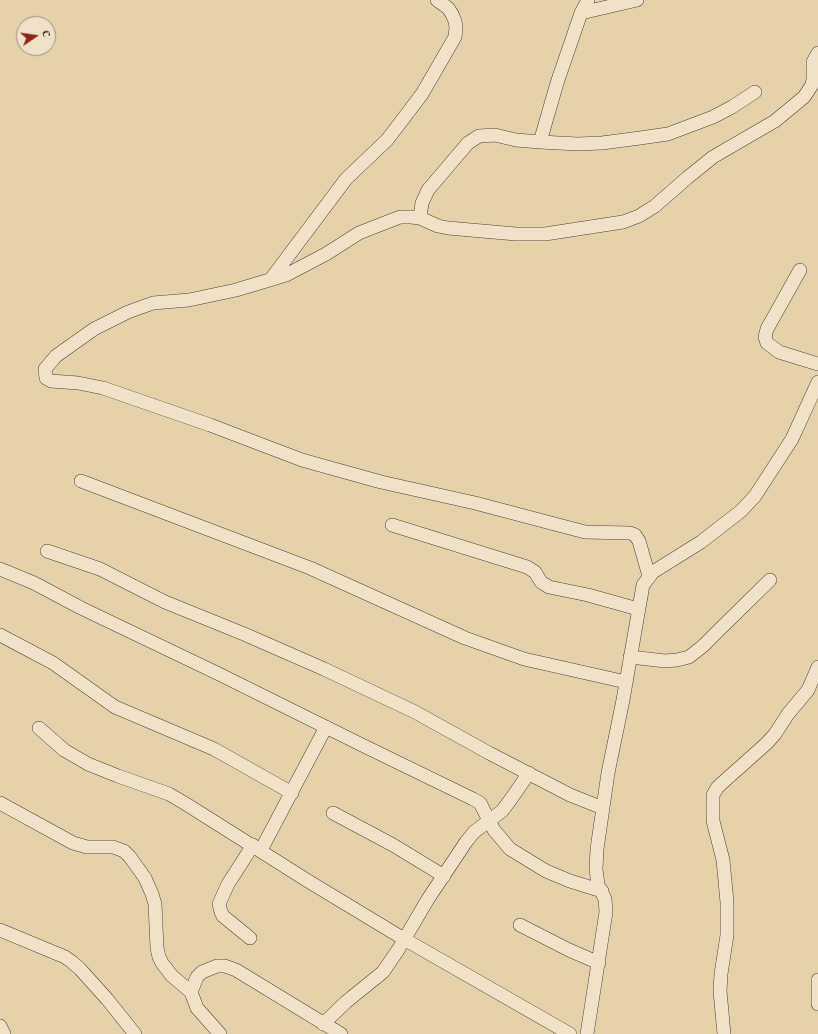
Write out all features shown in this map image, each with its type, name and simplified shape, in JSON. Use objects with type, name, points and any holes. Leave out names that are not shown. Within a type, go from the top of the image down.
[{"type":"street","points":[[271,279],[346,179],[387,140],[422,94],[455,37],[455,21],[452,14],[448,8],[437,0]]},
{"type":"street","points":[[540,142],[556,83],[581,13],[588,0]]},
{"type":"street","points":[[581,13],[637,0]]},
{"type":"street","points":[[649,576],[640,541],[635,535],[630,533],[585,532],[475,503],[381,482],[302,460],[210,425],[103,388],[78,383],[55,382],[46,378],[45,369],[56,356],[94,329],[128,312],[153,303],[189,300],[236,290],[286,275],[326,254],[359,233],[400,217],[411,216],[420,218],[438,226],[448,228],[516,234],[545,234],[623,222],[639,216],[655,206],[713,157],[775,121],[804,97],[812,85],[813,62],[818,53]]},
{"type":"street","points":[[420,218],[422,203],[428,190],[473,138],[495,135],[516,140],[578,144],[602,143],[668,134],[713,117],[755,92]]},
{"type":"street","points":[[800,270],[767,329],[765,337],[767,342],[779,352],[818,364]]},
{"type":"street","points":[[587,1034],[606,912],[605,899],[598,885],[596,869],[603,808],[608,773],[643,585],[649,576],[661,566],[701,542],[722,527],[741,511],[755,496],[792,439],[818,382]]},
{"type":"street","points":[[81,481],[310,568],[465,638],[524,659],[626,682]]},
{"type":"street","points":[[392,525],[527,567],[535,572],[541,582],[549,587],[638,608]]},
{"type":"street","points":[[47,552],[100,568],[165,602],[324,669],[415,712],[570,795],[603,808]]},
{"type":"street","points":[[0,569],[34,583],[81,608],[473,799],[483,808],[499,838],[510,849],[546,871],[602,891]]},
{"type":"street","points":[[630,657],[665,661],[689,657],[709,640],[770,580]]},
{"type":"street","points":[[0,635],[54,663],[115,707],[225,755],[292,793]]},
{"type":"street","points":[[724,1034],[720,991],[728,925],[727,902],[723,860],[713,820],[713,795],[721,784],[775,734],[788,714],[808,690],[818,667]]},
{"type":"street","points":[[250,938],[223,916],[219,904],[228,884],[257,848],[292,793],[326,727]]},
{"type":"street","points":[[39,728],[64,750],[88,764],[169,794],[208,816],[404,939],[570,1034]]},
{"type":"street","points":[[323,1024],[346,1002],[383,972],[398,950],[428,899],[474,832],[502,810],[529,773]]},
{"type":"street","points":[[0,803],[73,843],[87,847],[113,847],[124,851],[130,857],[145,878],[152,894],[155,910],[156,948],[162,963],[172,976],[191,992],[197,1008],[220,1034]]},
{"type":"street","points":[[333,813],[393,845],[444,876]]},
{"type":"street","points":[[520,925],[569,950],[599,963]]},
{"type":"street","points":[[0,930],[65,957],[72,962],[108,999],[135,1034]]},
{"type":"street","points":[[191,992],[197,977],[202,972],[217,966],[225,966],[236,970],[341,1034]]},
{"type":"street","points":[[818,980],[818,1004]]},
{"type":"street","points":[[0,1026],[4,1034]]}]
